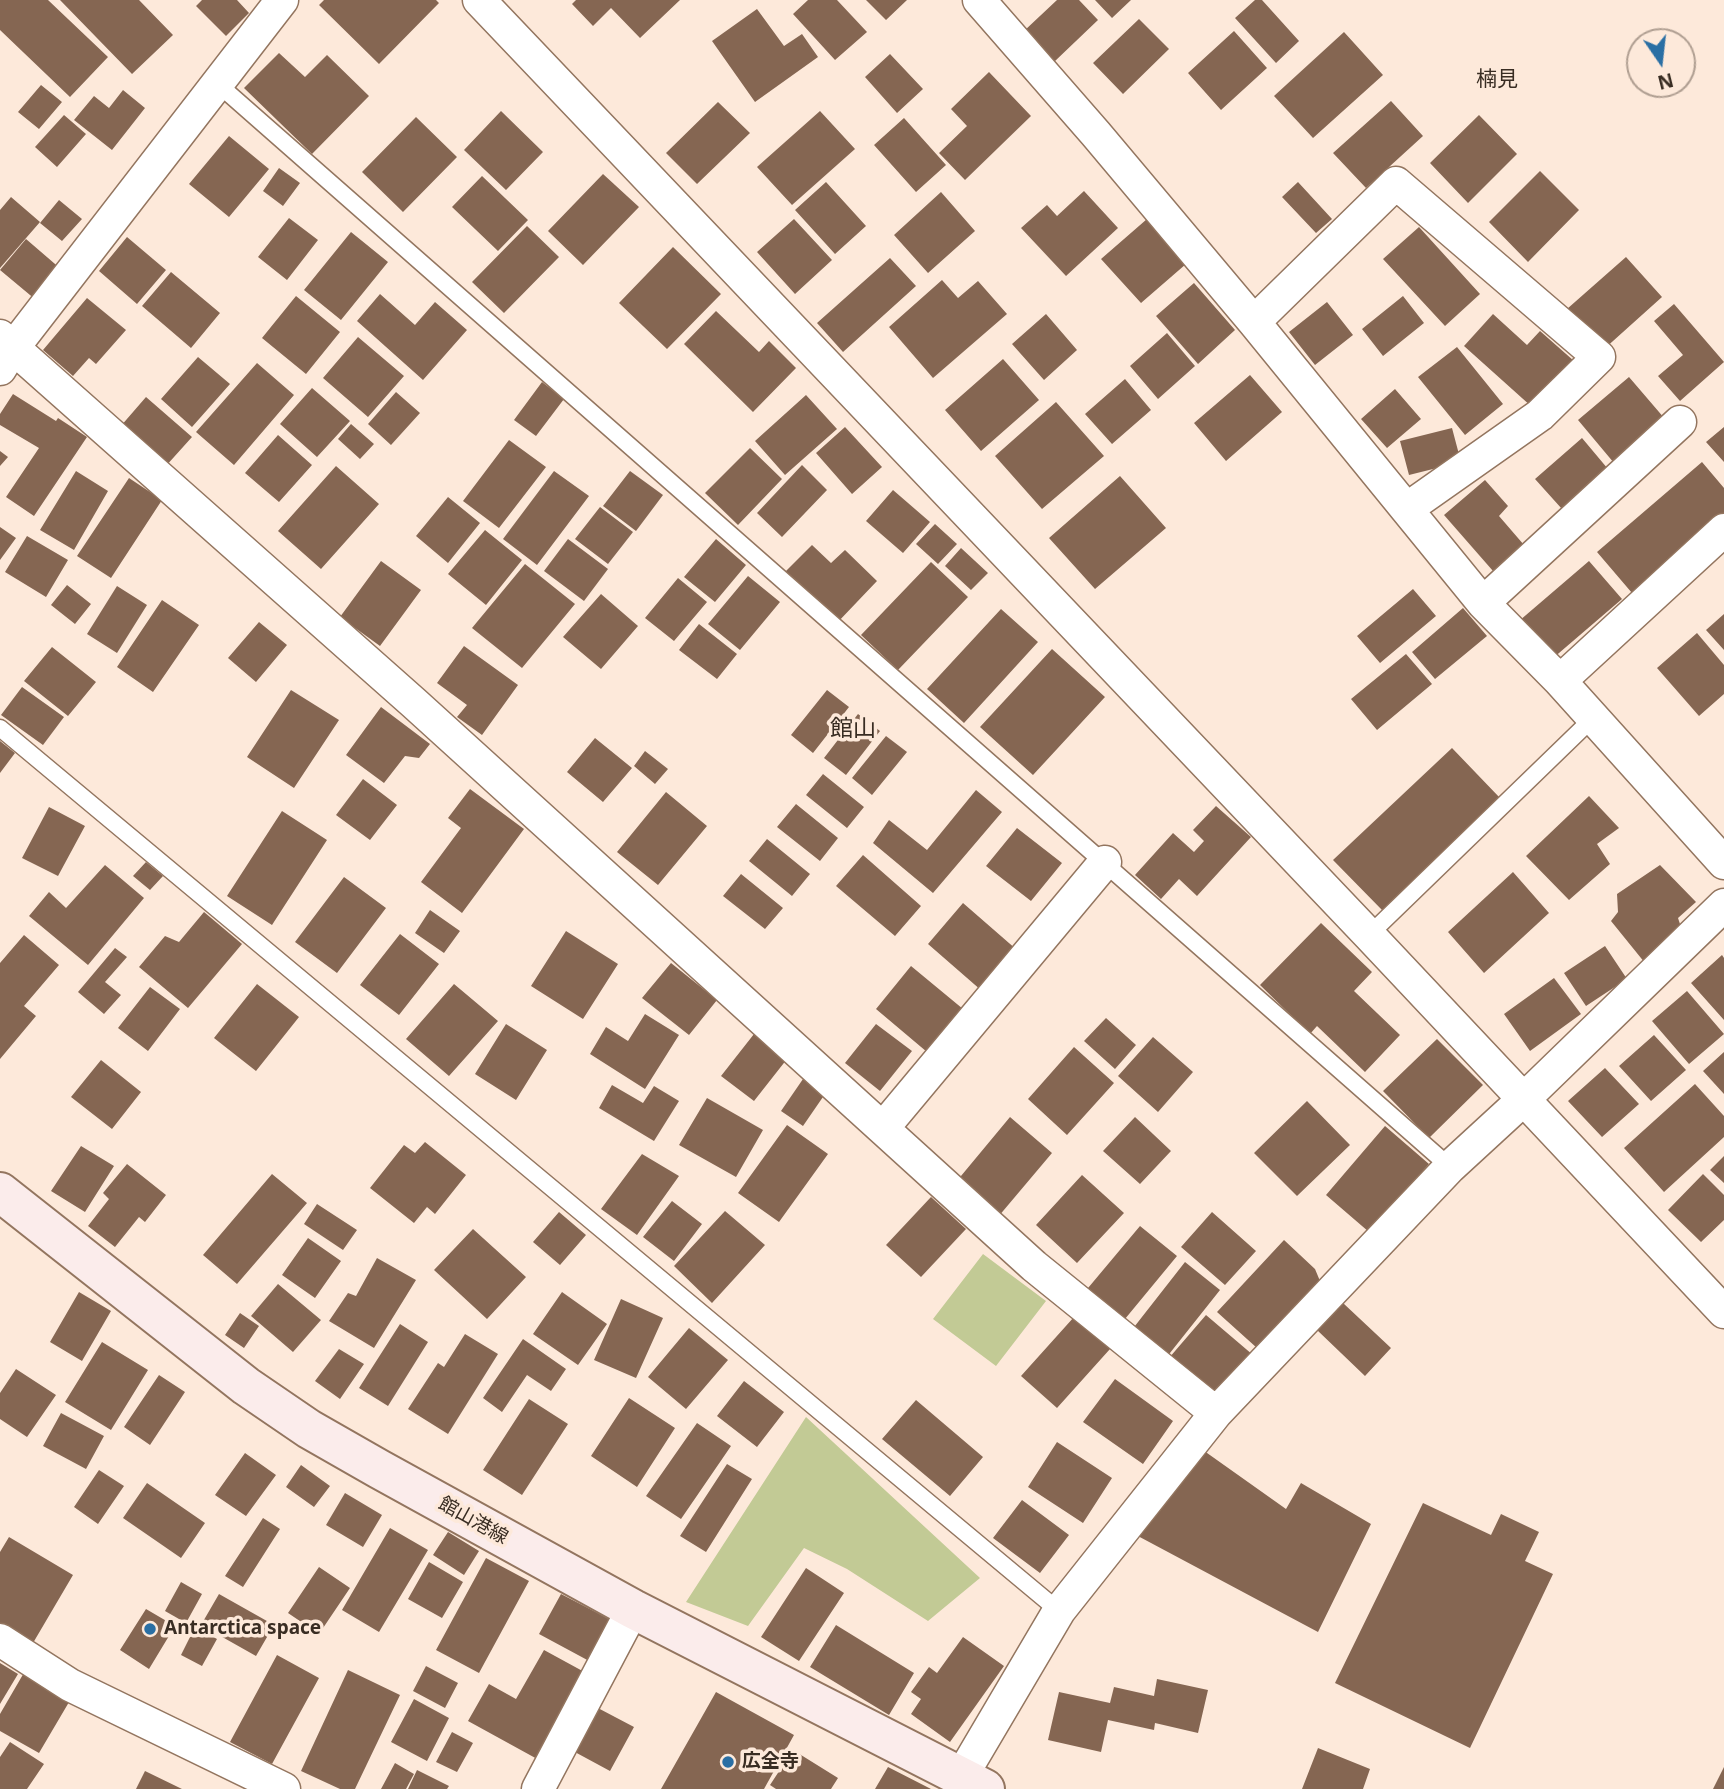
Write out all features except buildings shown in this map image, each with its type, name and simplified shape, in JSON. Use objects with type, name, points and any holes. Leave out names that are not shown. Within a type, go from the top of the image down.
[{"type":"main road","name":"館山港線","points":[[0,1192],[247,1386],[309,1429],[633,1609],[967,1785]]},
{"type":"street","points":[[282,0],[4,351],[414,703],[1034,1266],[1216,1413]]},
{"type":"street","points":[[479,0],[1370,935],[1724,1312]]},
{"type":"street","points":[[979,0],[1096,134],[1254,323],[1483,603],[1560,681],[1724,863]]},
{"type":"street","points":[[1254,323],[1396,183],[1599,357],[1540,415],[1408,508]]},
{"type":"street","points":[[1483,603],[1680,422]]},
{"type":"street","points":[[1560,681],[1724,530]]},
{"type":"street","points":[[883,1128],[1105,862]]},
{"type":"street","points":[[967,1785],[1059,1611],[1216,1413],[1450,1167],[1724,905]]},
{"type":"street","points":[[538,1789],[633,1609]]},
{"type":"street","points":[[0,1640],[70,1685],[284,1789]]},
{"type":"lane","points":[[218,84],[1450,1167]]},
{"type":"lane","points":[[1370,935],[1593,718]]},
{"type":"lane","points":[[0,728],[1059,1611]]},
{"type":"green space","points":[[983,1254],[1046,1301],[996,1366],[933,1319]]},
{"type":"green space","points":[[806,1417],[980,1578],[928,1621],[847,1569],[804,1548],[748,1626],[686,1602]]},
{"type":"place","name":"Antarctica space","points":[[150,1629]]},
{"type":"place","name":"広全寺","points":[[728,1762]]},
{"type":"district","name":"楠見","points":[[1497,80]]},
{"type":"district","name":"館山","points":[[853,729]]}]
